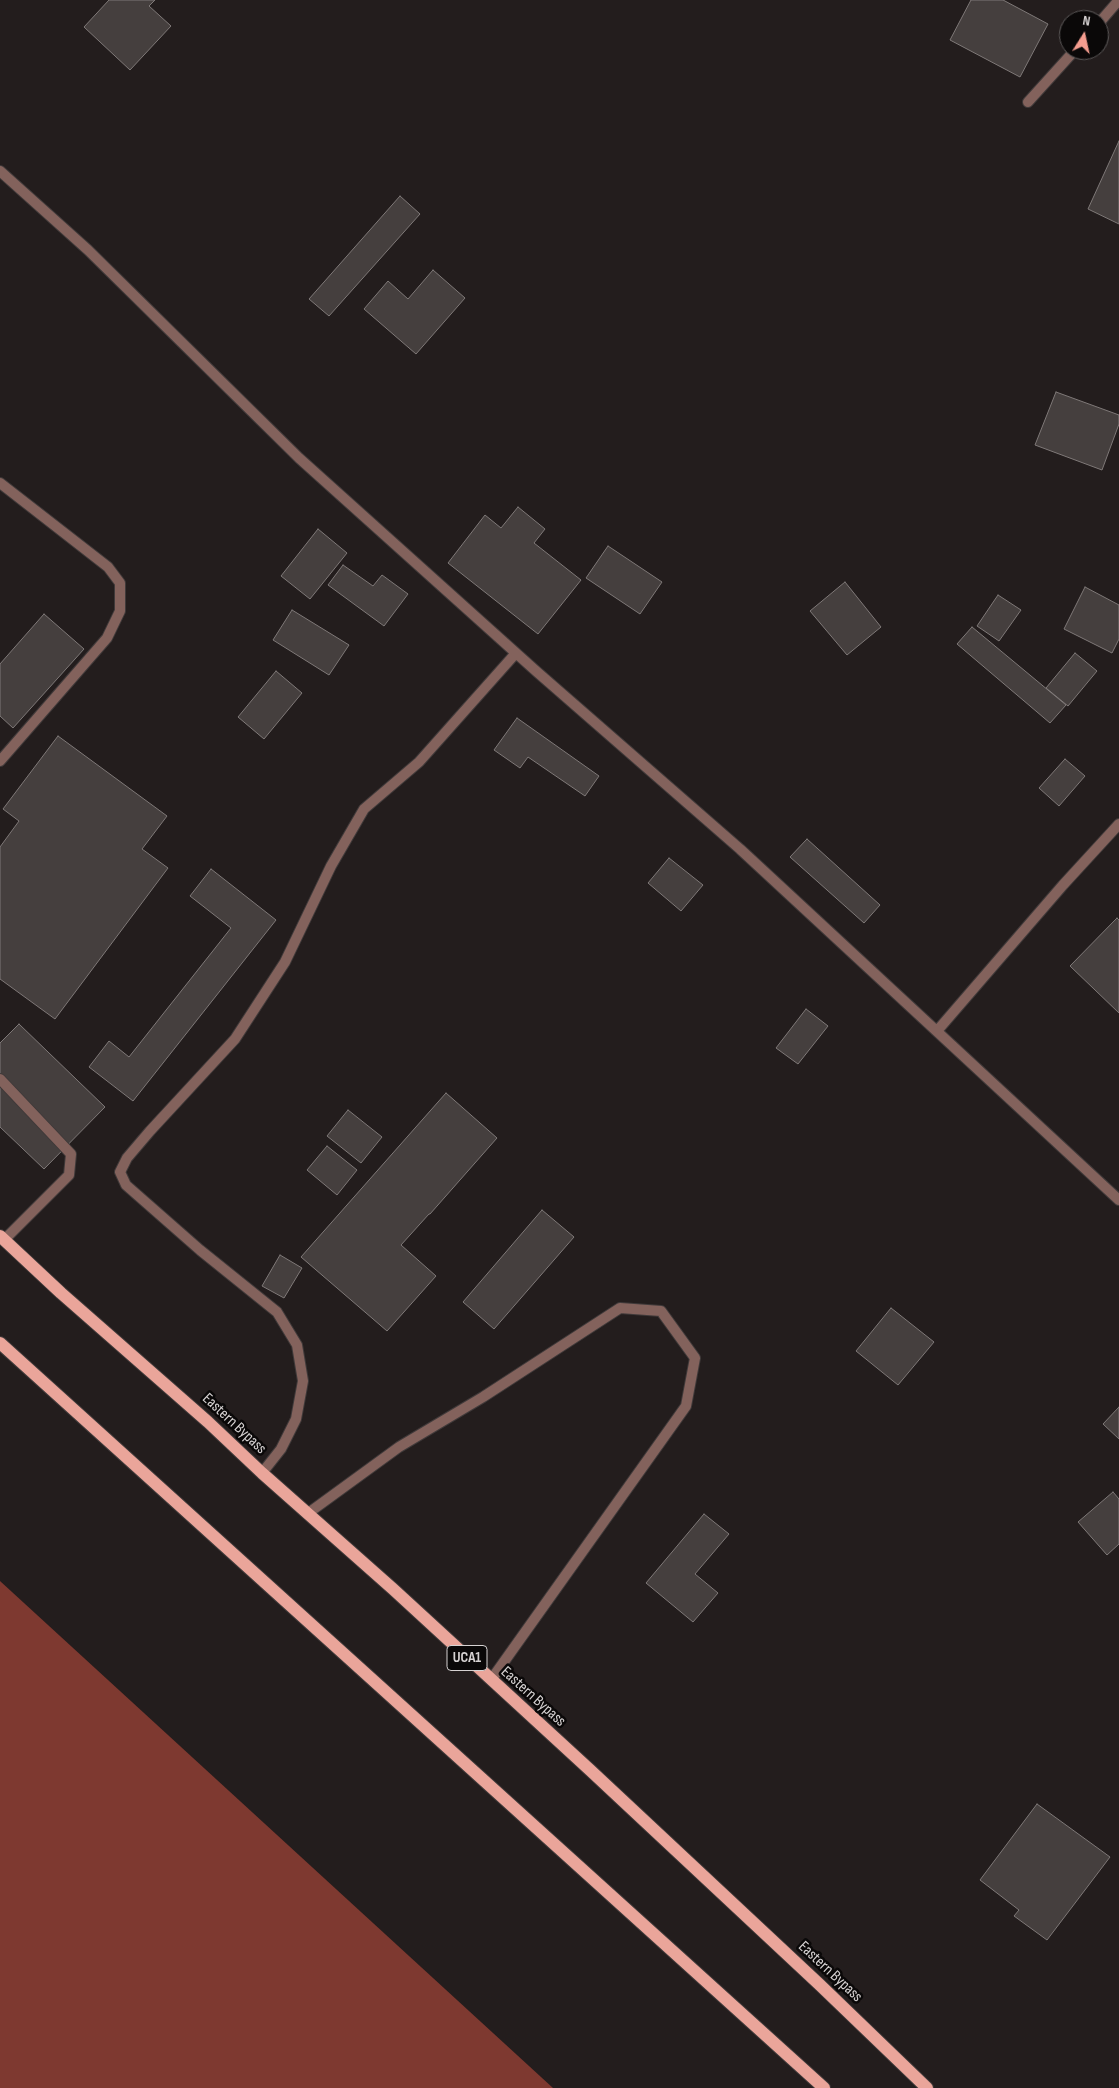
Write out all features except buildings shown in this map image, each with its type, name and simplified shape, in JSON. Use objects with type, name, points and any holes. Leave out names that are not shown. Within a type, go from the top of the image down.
[{"type":"main road","name":"Eastern Bypass","points":[[2,1238],[208,1422],[491,1680],[812,1978],[927,2088]]},
{"type":"main road","points":[[0,1343],[824,2088]]},
{"type":"street","points":[[1109,12],[1119,0]]},
{"type":"street","points":[[1028,102],[1065,60]]},
{"type":"street","points":[[0,171],[88,250],[299,458],[516,653],[740,850],[1119,1200]]},
{"type":"street","points":[[0,483],[108,567],[120,583],[120,611],[107,638],[0,761]]},
{"type":"street","points":[[262,1473],[281,1449],[296,1419],[303,1380],[296,1345],[277,1312],[126,1185],[120,1172],[127,1158],[150,1131],[235,1039],[285,962],[331,866],[364,809],[419,762],[516,653]]},
{"type":"street","points":[[937,1031],[1119,824]]},
{"type":"street","points":[[0,1079],[71,1154],[69,1175],[2,1238]]},
{"type":"street","points":[[308,1514],[399,1447],[483,1397],[620,1308],[661,1311],[695,1358],[686,1406],[491,1680]]},
{"type":"shaded area","points":[[0,1581],[553,2088],[0,2088]]}]
